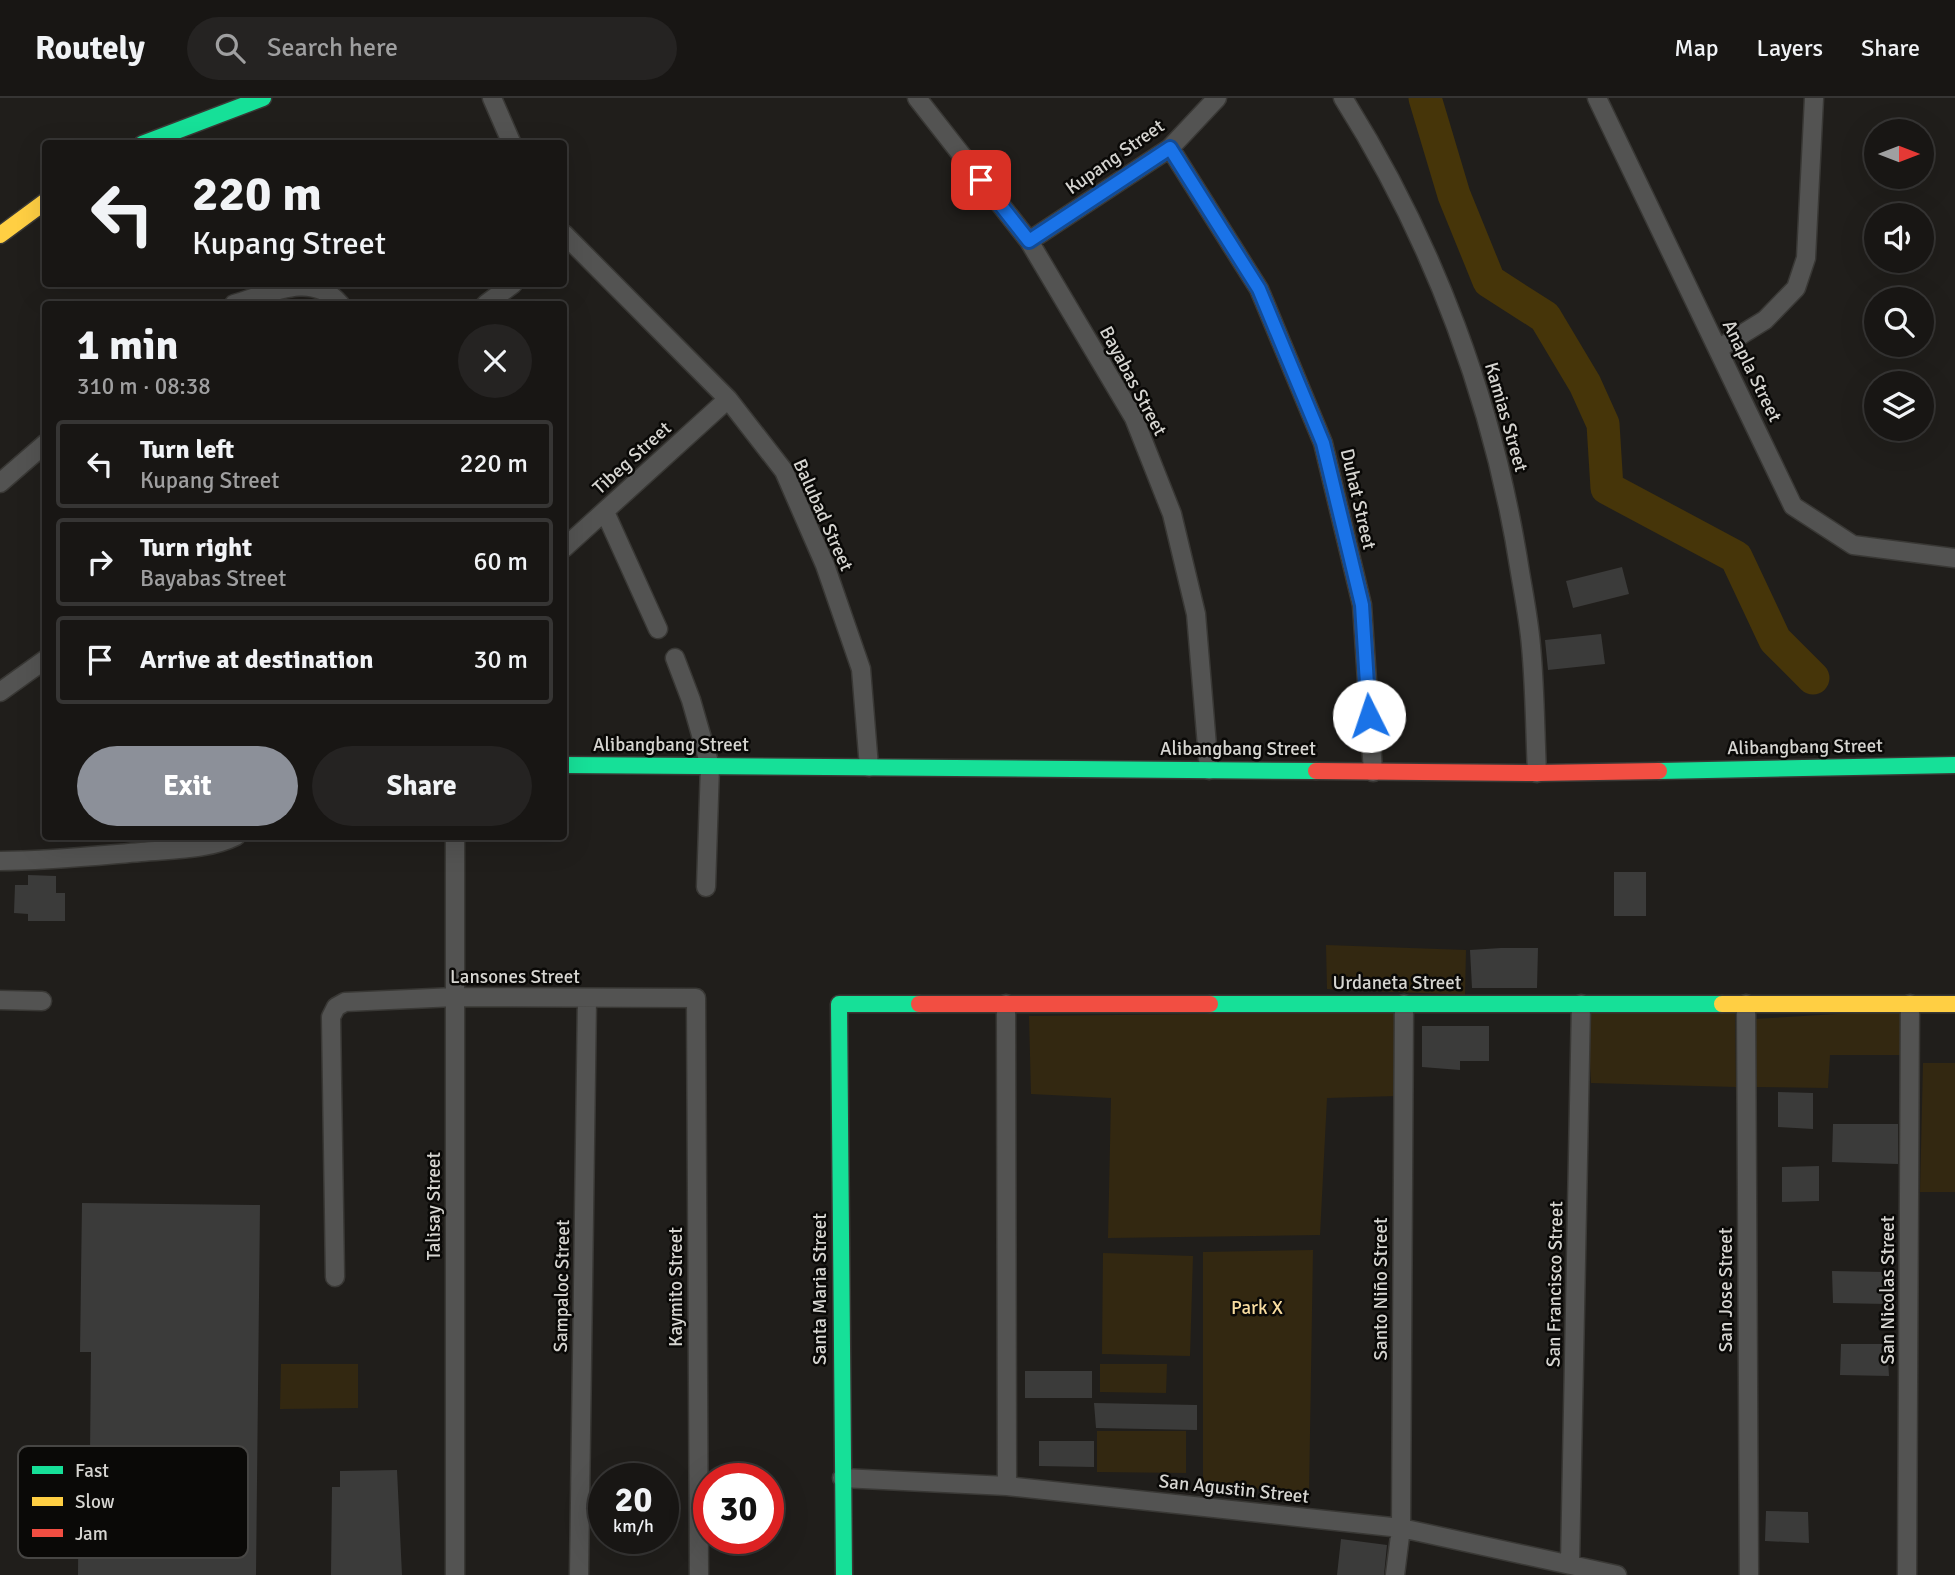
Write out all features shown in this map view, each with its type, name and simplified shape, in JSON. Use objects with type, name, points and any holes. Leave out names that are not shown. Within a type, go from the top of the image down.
[{"type":"street","points":[[153,140],[263,98]]},
{"type":"street","points":[[492,98],[510,140]]},
{"type":"street","name":"Bayabas Street","points":[[917,98],[1029,241],[1133,418],[1172,514],[1196,614],[1209,770]]},
{"type":"street","name":"Kupang Street","points":[[1029,241],[1170,148],[1217,98]]},
{"type":"street","name":"Kamias Street","points":[[1343,98],[1377,152],[1434,268],[1479,390],[1511,515],[1531,643],[1537,773]]},
{"type":"street","name":"Anapla Street","points":[[1597,98],[1793,506],[1853,545],[1955,558]]},
{"type":"street","points":[[1718,349],[1765,320],[1796,288],[1806,258],[1814,98]]},
{"type":"street","name":"Duhat Street","points":[[1170,148],[1259,289],[1323,443],[1362,605],[1373,772]]},
{"type":"street","points":[[0,235],[42,204]]},
{"type":"street","name":"Balubad Street","points":[[567,242],[728,399],[784,471],[825,565],[861,669],[869,767]]},
{"type":"street","points":[[244,301],[291,287]]},
{"type":"street","points":[[315,287],[332,294],[338,301]]},
{"type":"street","points":[[490,301],[509,287]]},
{"type":"street","name":"Tibeg Street","points":[[567,545],[728,399]]},
{"type":"street","points":[[0,483],[42,446]]},
{"type":"street","points":[[605,512],[659,629]]},
{"type":"street","points":[[675,658],[710,766],[706,887]]},
{"type":"street","points":[[0,692],[42,662]]},
{"type":"street","name":"Alibangbang Street","points":[[567,765],[1537,773],[1955,765]]},
{"type":"street","points":[[0,861],[43,861],[174,849],[229,840]]},
{"type":"street","name":"Talisay Street","points":[[455,840],[455,1575]]},
{"type":"street","name":"Lansones Street","points":[[335,1277],[331,1017],[336,1007],[345,1002],[455,997],[696,999]]},
{"type":"street","name":"Sampaloc Street","points":[[579,1575],[587,998]]},
{"type":"street","name":"Kaymito Street","points":[[696,999],[699,1575]]},
{"type":"street","points":[[0,1000],[42,1001]]},
{"type":"street","name":"Urdaneta Street","points":[[839,1004],[1955,1004]]},
{"type":"street","name":"Santa Maria Street","points":[[839,1004],[844,1575]]},
{"type":"street","points":[[1006,1004],[1007,1486]]},
{"type":"street","name":"Santo Niño Street","points":[[1395,1575],[1401,1528],[1404,1004]]},
{"type":"street","name":"San Francisco Street","points":[[1570,1564],[1581,1004]]},
{"type":"street","name":"San Jose Street","points":[[1746,1004],[1749,1575]]},
{"type":"street","name":"San Nicolas Street","points":[[1907,1575],[1910,1004]]},
{"type":"street","name":"San Agustin Street","points":[[842,1478],[1007,1486],[1401,1528],[1617,1575]]},
{"type":"green space","points":[[1326,945],[1466,950],[1465,995],[1327,989]]},
{"type":"green space","points":[[1904,1010],[1904,1055],[1830,1055],[1828,1088],[1754,1087],[1754,1019]]},
{"type":"green space","points":[[1399,1012],[1397,1096],[1327,1098],[1320,1235],[1108,1238],[1111,1098],[1031,1094],[1029,1016]]},
{"type":"green space","points":[[1587,1012],[1735,1013],[1736,1087],[1591,1083]]},
{"type":"green space","points":[[1923,1063],[1955,1063],[1955,1192],[1920,1192]]},
{"type":"green space","name":"Park X","points":[[1313,1250],[1309,1494],[1203,1483],[1203,1252]]},
{"type":"green space","points":[[1103,1253],[1193,1256],[1190,1356],[1102,1354]]},
{"type":"green space","points":[[281,1364],[358,1364],[358,1408],[280,1409]]},
{"type":"green space","points":[[1100,1364],[1167,1364],[1166,1393],[1100,1392]]},
{"type":"green space","points":[[1097,1431],[1186,1431],[1186,1473],[1097,1472]]},
{"type":"building","points":[[1622,567],[1629,594],[1573,608],[1566,581]]},
{"type":"building","points":[[1601,634],[1605,664],[1548,670],[1545,640]]},
{"type":"building","points":[[1614,872],[1646,872],[1646,916],[1614,916]]},
{"type":"building","points":[[28,875],[56,876],[56,893],[65,893],[65,921],[28,921],[28,914],[14,913],[15,885],[28,885]]},
{"type":"building","points":[[1538,948],[1537,988],[1472,988],[1470,950]]},
{"type":"building","points":[[1422,1026],[1489,1026],[1489,1061],[1460,1061],[1460,1070],[1422,1067]]},
{"type":"building","points":[[1778,1092],[1813,1093],[1813,1129],[1778,1127]]},
{"type":"building","points":[[1833,1124],[1898,1124],[1898,1164],[1832,1162]]},
{"type":"building","points":[[1819,1166],[1819,1201],[1782,1202],[1782,1167]]},
{"type":"building","points":[[82,1203],[260,1205],[256,1575],[78,1575],[78,1558],[248,1558],[248,1446],[90,1446],[91,1352],[80,1352]]},
{"type":"building","points":[[1832,1271],[1886,1272],[1887,1304],[1833,1303]]},
{"type":"building","points":[[1841,1344],[1887,1344],[1889,1376],[1840,1375]]},
{"type":"building","points":[[1025,1371],[1092,1371],[1092,1398],[1025,1398]]},
{"type":"building","points":[[1094,1403],[1197,1405],[1197,1430],[1096,1428]]},
{"type":"building","points":[[1039,1441],[1094,1441],[1094,1467],[1039,1466]]},
{"type":"building","points":[[397,1470],[402,1575],[331,1575],[332,1487],[340,1487],[340,1471]]},
{"type":"building","points":[[1766,1511],[1808,1512],[1809,1543],[1765,1541]]},
{"type":"building","points":[[1341,1539],[1387,1545],[1384,1575],[1337,1575]]},
{"type":"waterway","points":[[1425,98],[1454,195],[1489,281],[1545,317],[1585,384],[1603,424],[1607,488],[1736,557],[1775,640],[1813,678]]},
{"type":"traffic: fast","points":[[153,140],[263,98]]},
{"type":"traffic: fast","points":[[567,765],[1316,771]]},
{"type":"traffic: fast","points":[[1659,771],[1955,765]]},
{"type":"traffic: fast","points":[[844,1575],[839,1004],[919,1004]]},
{"type":"traffic: fast","points":[[1210,1004],[1722,1004]]},
{"type":"traffic: slow","points":[[0,235],[42,204]]},
{"type":"traffic: slow","points":[[1722,1004],[1955,1004]]},
{"type":"traffic: jam","points":[[1316,771],[1659,771]]},
{"type":"traffic: jam","points":[[919,1004],[1210,1004]]},
{"type":"route","points":[[981,180],[1029,241],[1170,148],[1259,289],[1323,443],[1362,605],[1369,716]]}]
